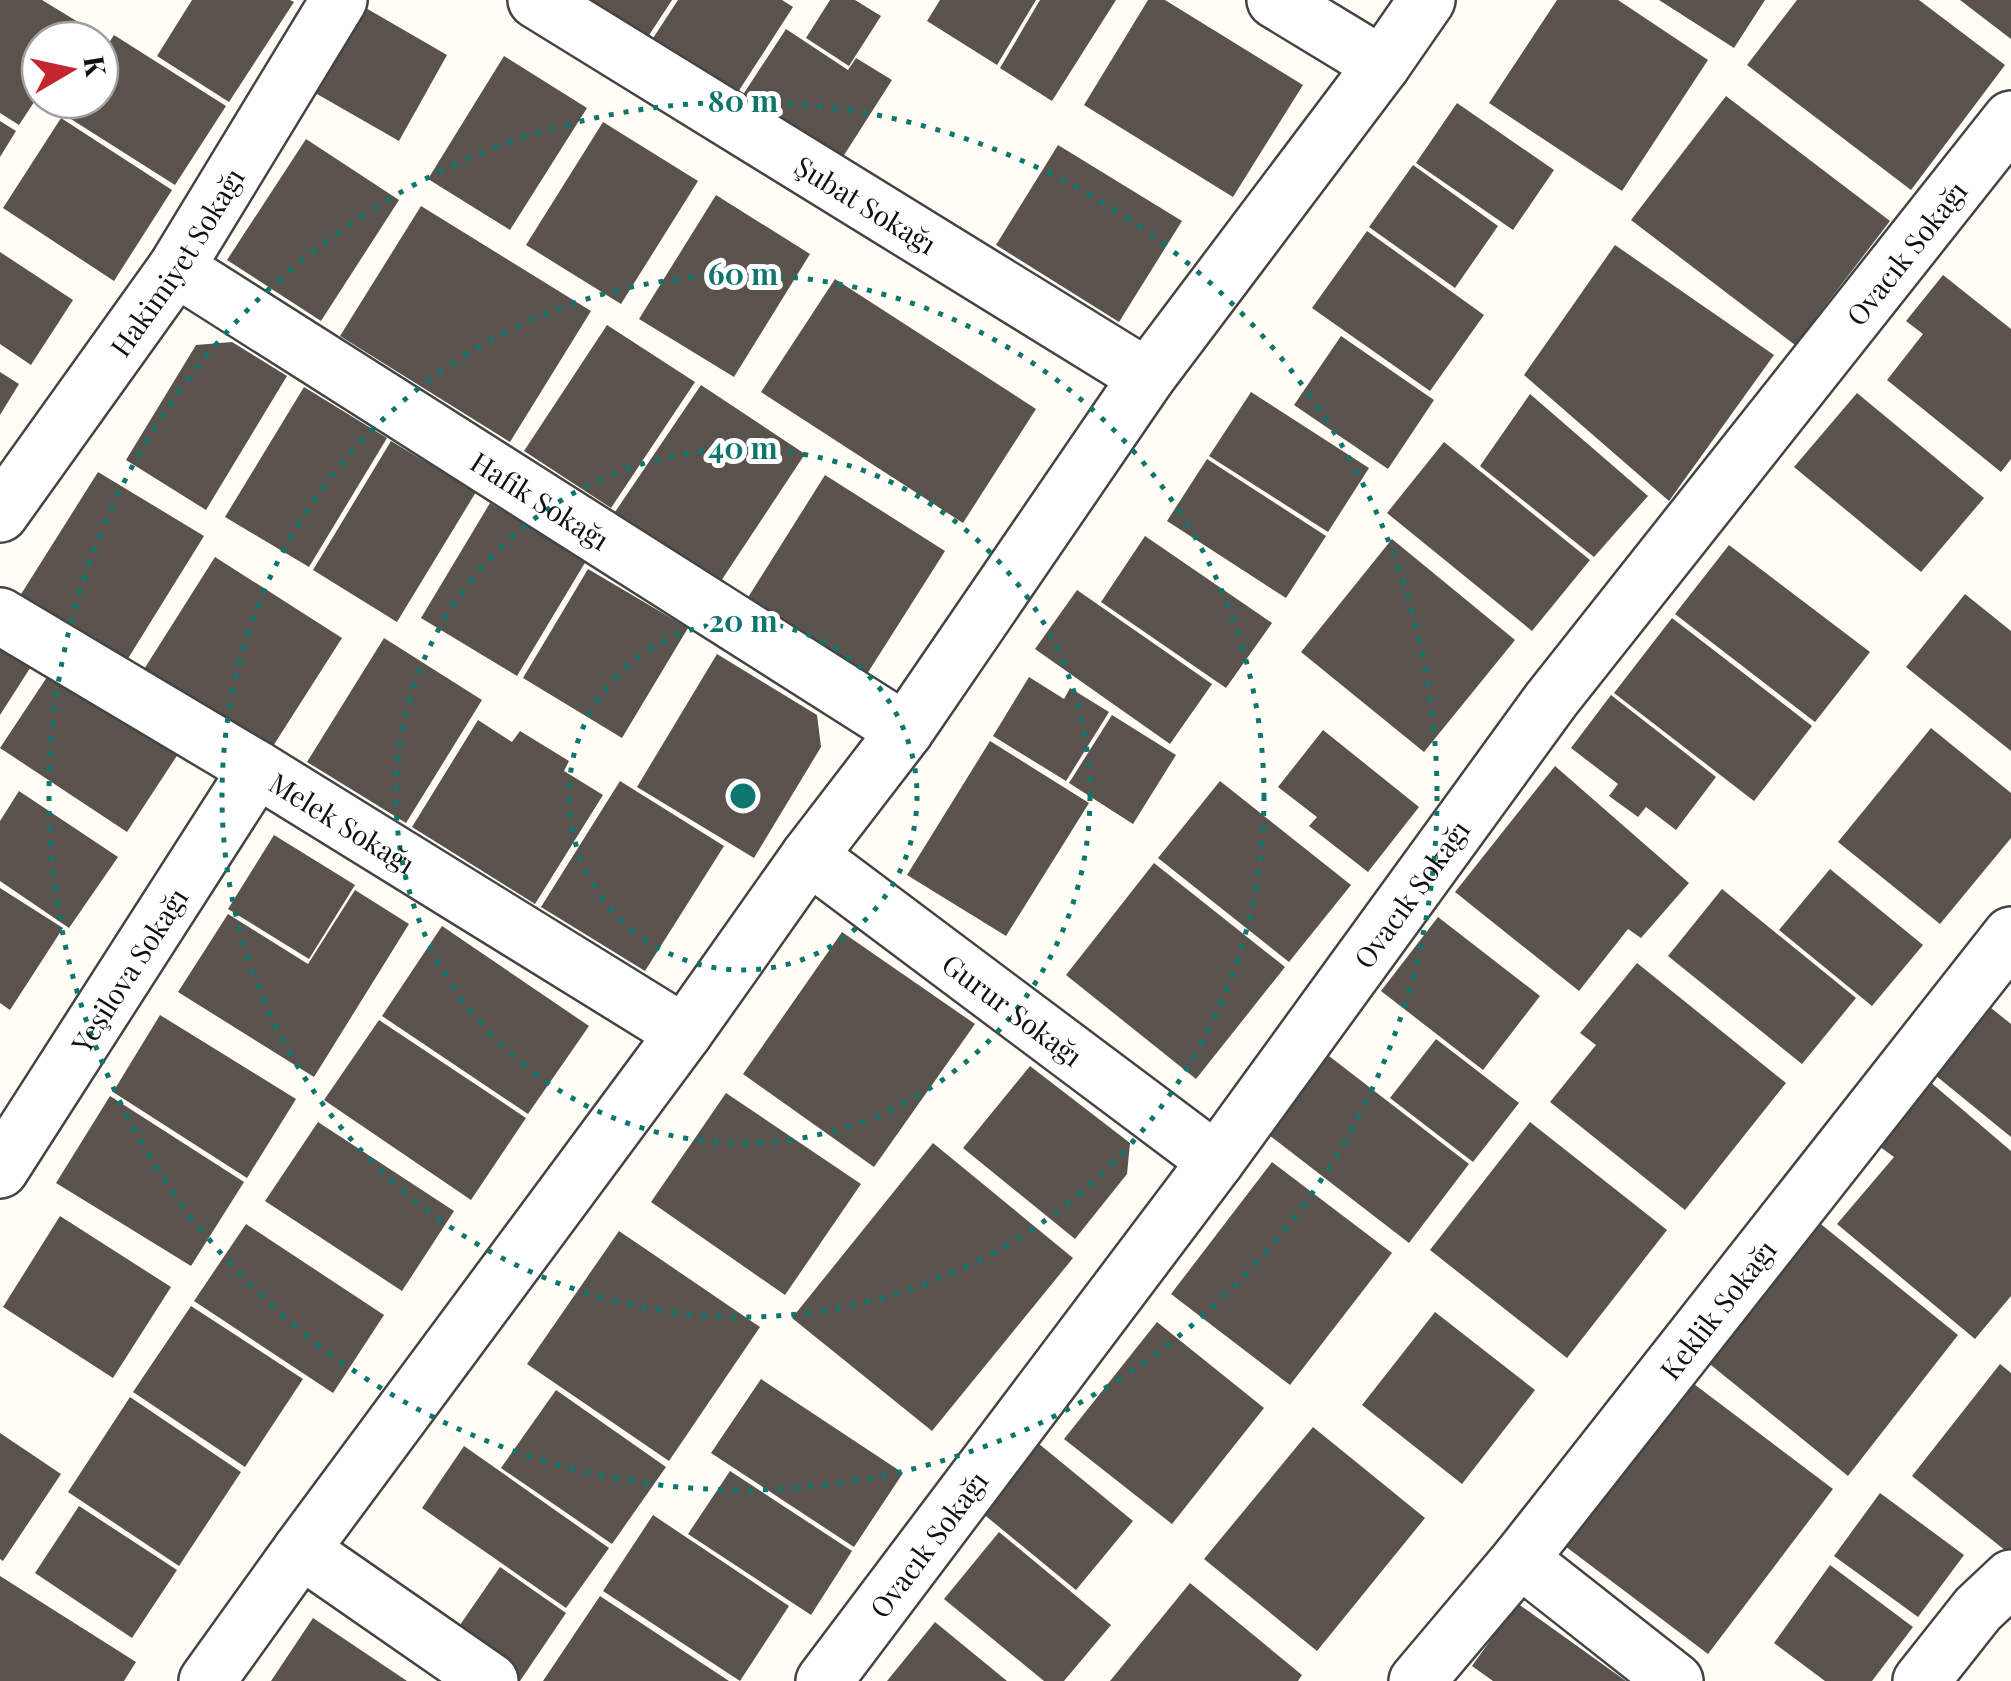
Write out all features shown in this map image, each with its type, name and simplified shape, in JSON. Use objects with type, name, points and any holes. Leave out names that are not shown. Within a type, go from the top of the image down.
[{"type":"street","name":"Hakimiyet Sokağı","points":[[0,514],[176,268],[339,0]]},
{"type":"street","name":"Şubat Sokağı","points":[[536,0],[1146,377]]},
{"type":"street","points":[[1275,0],[1382,66]]},
{"type":"street","points":[[207,1681],[684,1033],[809,856],[905,731],[1146,377],[1382,66],[1427,0]]},
{"type":"street","name":"Ovacık Sokağı","points":[[824,1681],[1216,1161],[1551,700],[2011,119]]},
{"type":"street","name":"Hafik Sokağı","points":[[176,268],[905,731]]},
{"type":"street","name":"Melek Sokağı","points":[[0,616],[257,769],[684,1033]]},
{"type":"street","name":"Yeşilova Sokağı","points":[[0,1170],[257,769]]},
{"type":"street","name":"Gurur Sokağı","points":[[809,856],[1216,1161]]},
{"type":"street","name":"Keklik Sokağı","points":[[1418,1681],[1520,1558],[2011,936]]},
{"type":"street","points":[[300,1550],[490,1681]]},
{"type":"street","points":[[1520,1558],[1676,1681]]},
{"type":"street","points":[[1921,1681],[1978,1609],[2011,1578]]},
{"type":"building","points":[[0,0],[42,0],[75,20],[20,20],[22,120],[19,125],[0,113]]},
{"type":"building","points":[[192,0],[294,2],[229,102],[157,56]]},
{"type":"building","points":[[352,0],[447,55],[399,141],[303,86]]},
{"type":"building","points":[[571,0],[672,0],[640,49]]},
{"type":"building","points":[[678,0],[782,0],[793,7],[729,106],[644,52]]},
{"type":"building","points":[[830,0],[855,0],[881,16],[849,66],[806,38]]},
{"type":"building","points":[[940,0],[1036,0],[997,65],[927,21]]},
{"type":"building","points":[[1040,0],[1116,0],[1052,101],[1000,68]]},
{"type":"building","points":[[1148,0],[1165,0],[1303,85],[1233,197],[1084,105]]},
{"type":"building","points":[[1557,0],[1618,0],[1708,60],[1622,191],[1489,103]]},
{"type":"building","points":[[1659,0],[1765,0],[1734,48]]},
{"type":"building","points":[[1797,0],[1919,0],[2005,65],[1911,190],[1747,65]]},
{"type":"building","points":[[1960,0],[2011,0],[2011,39]]},
{"type":"building","points":[[786,29],[848,70],[856,58],[892,80],[832,174],[733,110]]},
{"type":"building","points":[[120,39],[226,106],[175,185],[72,120],[120,120]]},
{"type":"building","points":[[504,56],[587,108],[510,230],[428,179]]},
{"type":"building","points":[[1726,96],[1890,221],[1795,345],[1631,220]]},
{"type":"building","points":[[1457,103],[1554,170],[1513,230],[1416,163]]},
{"type":"building","points":[[60,120],[172,190],[114,281],[3,208]]},
{"type":"building","points":[[0,121],[16,131],[0,157]]},
{"type":"building","points":[[603,122],[698,181],[621,304],[526,245]]},
{"type":"building","points":[[306,139],[399,200],[321,321],[227,260]]},
{"type":"building","points":[[1058,145],[1182,221],[1119,322],[996,245]]},
{"type":"building","points":[[1413,165],[1498,226],[1455,288],[1369,227]]},
{"type":"building","points":[[716,195],[810,254],[734,377],[639,319]]},
{"type":"building","points":[[421,206],[591,311],[510,442],[340,336]]},
{"type":"building","points":[[1367,231],[1484,315],[1430,391],[1312,308]]},
{"type":"building","points":[[1615,245],[1774,355],[1669,501],[1524,375]]},
{"type":"building","points":[[0,252],[73,300],[31,365],[0,344]]},
{"type":"building","points":[[1943,275],[2011,329],[2011,459],[2001,472],[1887,380],[1923,334],[1906,321]]},
{"type":"building","points":[[835,279],[1036,409],[963,523],[761,392]]},
{"type":"building","points":[[607,325],[695,382],[611,508],[524,451]]},
{"type":"building","points":[[1341,336],[1434,400],[1388,469],[1294,405]]},
{"type":"building","points":[[232,342],[287,376],[206,510],[126,460],[196,345]]},
{"type":"building","points":[[0,372],[19,384],[0,415]]},
{"type":"building","points":[[701,385],[805,454],[721,581],[615,512]]},
{"type":"building","points":[[304,387],[387,438],[309,567],[225,517]]},
{"type":"building","points":[[1251,392],[1369,468],[1328,532],[1209,456]]},
{"type":"building","points":[[1857,393],[1984,498],[1921,572],[1794,467]]},
{"type":"building","points":[[1530,394],[1648,496],[1594,557],[1480,466]]},
{"type":"building","points":[[391,441],[476,492],[397,622],[313,570]]},
{"type":"building","points":[[1444,442],[1590,560],[1532,631],[1387,513]]},
{"type":"building","points":[[1207,459],[1326,536],[1286,598],[1167,521]]},
{"type":"building","points":[[98,472],[204,536],[124,665],[18,599]]},
{"type":"building","points":[[825,475],[945,551],[867,674],[747,599]]},
{"type":"building","points":[[490,503],[586,561],[517,676],[421,618]]},
{"type":"building","points":[[1145,536],[1272,623],[1226,688],[1101,602]]},
{"type":"building","points":[[1392,539],[1515,640],[1424,752],[1301,652]]},
{"type":"building","points":[[1729,545],[1870,652],[1815,722],[1675,614]]},
{"type":"building","points":[[215,557],[342,638],[268,754],[141,674]]},
{"type":"building","points":[[588,569],[688,628],[622,738],[523,678]]},
{"type":"building","points":[[1077,590],[1212,684],[1170,744],[1035,649]]},
{"type":"building","points":[[1965,594],[2011,631],[2011,751],[1906,667]]},
{"type":"building","points":[[1672,618],[1812,726],[1754,801],[1614,693]]},
{"type":"building","points":[[0,624],[41,651],[0,715]]},
{"type":"building","points":[[384,638],[482,700],[406,823],[307,762]]},
{"type":"building","points":[[717,654],[817,715],[821,747],[754,858],[637,787]]},
{"type":"building","points":[[55,665],[182,748],[127,832],[0,748]]},
{"type":"building","points":[[1029,677],[1064,699],[1070,688],[1109,712],[1066,781],[993,736]]},
{"type":"building","points":[[1611,695],[1716,777],[1676,830],[1646,807],[1638,817],[1609,796],[1618,784],[1571,748]]},
{"type":"building","points":[[1112,715],[1176,755],[1133,824],[1069,783]]},
{"type":"building","points":[[478,720],[512,742],[520,731],[569,761],[564,771],[603,795],[535,904],[412,827]]},
{"type":"building","points":[[1931,728],[2011,793],[2011,838],[1940,924],[1838,842]]},
{"type":"building","points":[[1323,730],[1419,807],[1368,872],[1309,826],[1317,817],[1278,787]]},
{"type":"building","points":[[990,741],[1089,803],[1006,936],[907,875]]},
{"type":"building","points":[[1555,766],[1689,883],[1641,938],[1628,929],[1579,991],[1455,892]]},
{"type":"building","points":[[620,781],[724,846],[645,971],[541,907]]},
{"type":"building","points":[[1220,781],[1351,885],[1289,962],[1158,858]]},
{"type":"building","points":[[19,791],[118,857],[69,928],[0,881],[0,821]]},
{"type":"building","points":[[274,835],[355,885],[309,959],[228,909]]},
{"type":"building","points":[[1154,863],[1285,967],[1196,1079],[1066,975]]},
{"type":"building","points":[[1830,869],[1923,945],[1872,1006],[1779,930]]},
{"type":"building","points":[[0,888],[63,928],[10,1010],[0,1003]]},
{"type":"building","points":[[1722,889],[1856,998],[1802,1064],[1668,956]]},
{"type":"building","points":[[355,890],[409,924],[314,1077],[178,992],[228,914],[308,964]]},
{"type":"building","points":[[1438,917],[1540,996],[1483,1070],[1381,991]]},
{"type":"building","points":[[442,926],[589,1026],[528,1114],[382,1016]]},
{"type":"building","points":[[842,932],[975,1024],[874,1167],[743,1074]]},
{"type":"building","points":[[1637,963],[1786,1083],[1685,1210],[1550,1102],[1596,1045],[1580,1033]]},
{"type":"building","points":[[1991,1008],[2011,1024],[2011,1137],[1935,1075]]},
{"type":"building","points":[[160,1015],[296,1099],[247,1178],[113,1092]]},
{"type":"building","points":[[379,1020],[526,1118],[471,1200],[324,1100]]},
{"type":"building","points":[[1436,1039],[1519,1103],[1473,1162],[1390,1098]]},
{"type":"building","points":[[1329,1056],[1469,1164],[1409,1243],[1269,1135]]},
{"type":"building","points":[[1030,1066],[1130,1143],[1127,1174],[1075,1239],[963,1148]]},
{"type":"building","points":[[1929,1081],[2011,1151],[2011,1296],[1975,1339],[1837,1224],[1894,1157],[1876,1144]]},
{"type":"building","points":[[726,1093],[861,1184],[785,1295],[651,1202]]},
{"type":"building","points":[[110,1096],[244,1182],[191,1266],[56,1183]]},
{"type":"building","points":[[318,1122],[454,1211],[402,1291],[265,1201]]},
{"type":"building","points":[[1530,1122],[1667,1230],[1567,1358],[1430,1250]]},
{"type":"building","points":[[933,1143],[1073,1258],[932,1431],[792,1318]]},
{"type":"building","points":[[1272,1162],[1392,1253],[1290,1385],[1171,1294]]},
{"type":"building","points":[[60,1216],[171,1287],[113,1378],[3,1307]]},
{"type":"building","points":[[1817,1221],[1958,1335],[1848,1476],[1706,1361]]},
{"type":"building","points":[[246,1224],[384,1315],[333,1393],[194,1301]]},
{"type":"building","points":[[619,1231],[760,1327],[669,1461],[527,1364]]},
{"type":"building","points":[[191,1306],[303,1379],[245,1467],[133,1392]]},
{"type":"building","points":[[1435,1312],[1535,1390],[1462,1484],[1362,1405]]},
{"type":"building","points":[[1157,1322],[1264,1408],[1172,1524],[1064,1439]]},
{"type":"building","points":[[2000,1364],[2011,1373],[2011,1555],[1912,1476]]},
{"type":"building","points":[[761,1379],[903,1473],[854,1547],[711,1453]]},
{"type":"building","points":[[1690,1381],[1833,1489],[1708,1654],[1565,1546]]},
{"type":"building","points":[[556,1390],[666,1467],[612,1544],[501,1468]]},
{"type":"building","points":[[130,1397],[241,1472],[179,1566],[68,1492]]},
{"type":"building","points":[[1313,1427],[1425,1518],[1317,1651],[1204,1559]]},
{"type":"building","points":[[0,1433],[61,1474],[3,1561],[0,1559]]},
{"type":"building","points":[[1033,1439],[1133,1521],[1076,1590],[976,1508]]},
{"type":"building","points":[[464,1446],[609,1548],[566,1608],[422,1508]]},
{"type":"building","points":[[730,1471],[852,1551],[811,1615],[688,1534]]},
{"type":"building","points":[[1880,1493],[1964,1555],[1918,1617],[1834,1556]]},
{"type":"building","points":[[79,1506],[177,1570],[132,1638],[35,1573]]},
{"type":"building","points":[[653,1515],[789,1606],[740,1681],[603,1591]]},
{"type":"building","points":[[999,1532],[1111,1625],[1064,1681],[1044,1681],[944,1599]]},
{"type":"building","points":[[1830,1565],[1913,1627],[1872,1681],[1825,1681],[1774,1643]]},
{"type":"building","points":[[500,1567],[566,1613],[520,1681],[451,1638]]},
{"type":"building","points":[[0,1576],[136,1662],[124,1681],[0,1681]]},
{"type":"building","points":[[1190,1583],[1302,1675],[1298,1681],[1110,1681]]},
{"type":"building","points":[[600,1596],[729,1681],[543,1681]]},
{"type":"building","points":[[1517,1603],[1626,1681],[1493,1681],[1472,1666]]},
{"type":"building","points":[[313,1618],[407,1681],[271,1681]]},
{"type":"building","points":[[935,1622],[1007,1681],[887,1681]]}]
